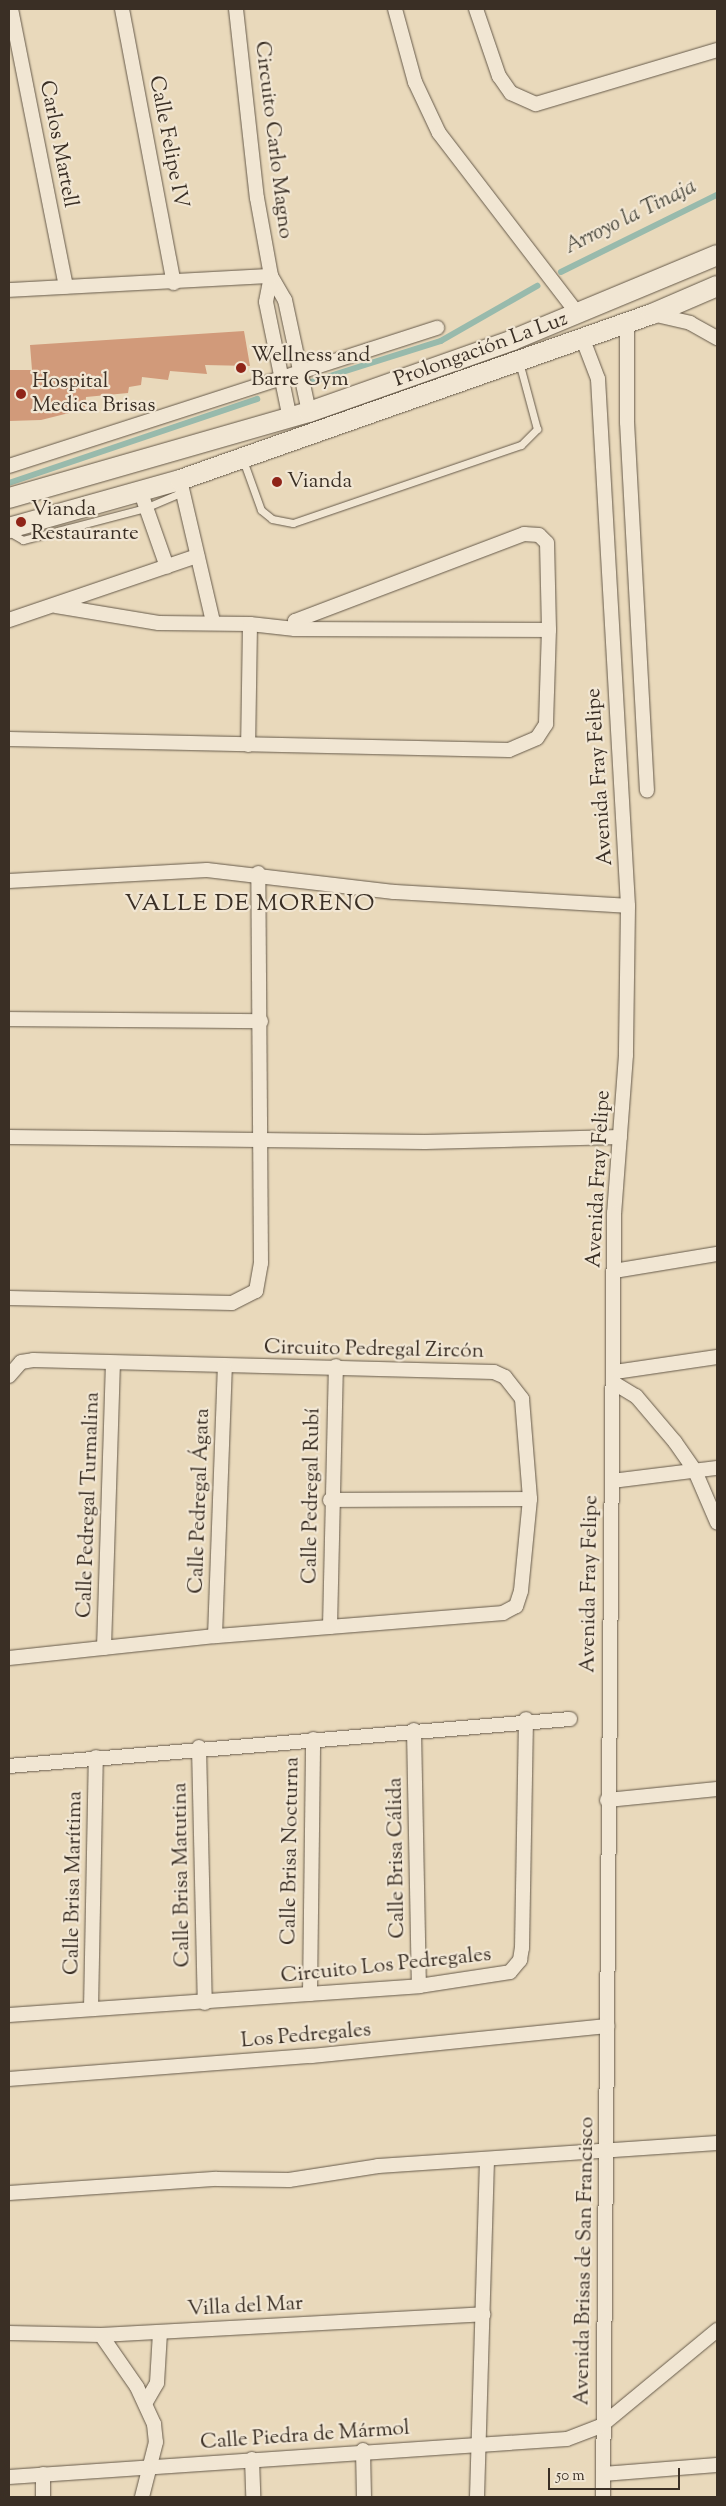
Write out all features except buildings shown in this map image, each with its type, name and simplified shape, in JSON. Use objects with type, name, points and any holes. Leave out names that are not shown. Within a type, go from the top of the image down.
[{"type":"main road","name":"Prolongación La Luz","points":[[9,498],[309,412],[578,314],[717,255]]},
{"type":"main road","name":"Prolongación La Luz","points":[[9,528],[143,500],[181,486],[242,457],[518,358],[652,314],[717,286]]},
{"type":"street","name":"Carlos Martell","points":[[11,9],[66,287]]},
{"type":"street","name":"Calle Felipe IV","points":[[122,9],[174,283]]},
{"type":"street","name":"Circuito Carlo Magno","points":[[236,9],[257,198],[272,276],[285,300],[309,412]]},
{"type":"street","points":[[395,9],[415,82],[439,133],[578,314]]},
{"type":"street","points":[[476,9],[499,76],[511,92],[536,104],[717,50]]},
{"type":"street","points":[[9,290],[174,283],[272,276]]},
{"type":"street","name":"Circuito Carlo Magno","points":[[272,276],[266,302],[280,379],[290,418]]},
{"type":"street","points":[[652,314],[690,323],[717,338]]},
{"type":"street","points":[[627,323],[627,422],[647,790]]},
{"type":"street","points":[[9,466],[437,328]]},
{"type":"street","name":"Avenida Fray Felipe","points":[[582,337],[598,379],[628,906],[626,1054],[614,1270],[607,1800],[607,2026]]},
{"type":"street","points":[[181,486],[213,622]]},
{"type":"street","points":[[143,500],[167,567]]},
{"type":"street","points":[[9,739],[509,750],[525,746],[546,724],[549,630],[547,543],[539,535],[524,534],[296,621],[295,629]]},
{"type":"street","points":[[9,620],[56,606],[197,556]]},
{"type":"street","points":[[56,606],[114,618],[250,624],[295,629],[549,630]]},
{"type":"street","points":[[248,744],[250,624]]},
{"type":"street","points":[[9,881],[165,870],[258,873],[394,892],[628,906]]},
{"type":"street","points":[[9,1298],[232,1303],[250,1298],[259,1283],[261,1263],[258,1138],[261,1021],[258,873]]},
{"type":"street","points":[[9,1019],[261,1021]]},
{"type":"street","points":[[9,1137],[258,1138],[424,1142],[620,1138]]},
{"type":"street","points":[[614,1270],[717,1254]]},
{"type":"street","points":[[614,1377],[717,1357]]},
{"type":"street","name":"Circuito Pedregal Zircón","points":[[9,1376],[21,1362],[33,1360],[225,1367],[336,1366],[482,1370],[505,1377],[522,1399],[526,1418],[530,1499],[524,1570],[516,1606],[494,1615],[215,1636],[9,1658]]},
{"type":"street","name":"Calle Pedregal Turmalina","points":[[104,1648],[113,1363]]},
{"type":"street","name":"Calle Pedregal Rubí","points":[[330,1627],[330,1500],[336,1366]]},
{"type":"street","name":"Calle Pedregal Ágata","points":[[215,1636],[225,1367]]},
{"type":"street","points":[[614,1377],[654,1416],[695,1471],[717,1522]]},
{"type":"street","points":[[612,1480],[717,1468]]},
{"type":"street","points":[[330,1500],[530,1499]]},
{"type":"street","points":[[9,1766],[200,1746],[312,1739],[526,1719],[570,1719]]},
{"type":"street","name":"Circuito Los Pedregales","points":[[9,2016],[419,1986],[503,1974],[520,1960],[526,1719]]},
{"type":"street","name":"Calle Brisa Cálida","points":[[414,1730],[419,1986]]},
{"type":"street","name":"Calle Brisa Nocturna","points":[[310,1994],[312,1739]]},
{"type":"street","name":"Calle Brisa Matutina","points":[[200,1746],[205,2003]]},
{"type":"street","name":"Calle Brisa Marítima","points":[[91,2010],[96,1756]]},
{"type":"street","points":[[607,1800],[717,1788]]},
{"type":"street","name":"Los Pedregales","points":[[9,2079],[311,2056],[607,2026]]},
{"type":"street","name":"Avenida Brisas de San Francisco","points":[[604,2497],[601,2426],[609,2148],[607,2026]]},
{"type":"street","points":[[9,2193],[218,2179],[289,2180],[378,2166],[487,2161],[609,2148],[717,2143]]},
{"type":"street","points":[[478,2497],[487,2161]]},
{"type":"street","name":"Villa del Mar","points":[[9,2332],[101,2335],[483,2314]]},
{"type":"street","name":"Calle Piedra de Mármol","points":[[9,2477],[147,2468],[363,2450],[567,2439],[601,2426],[717,2330]]},
{"type":"street","points":[[146,2402],[157,2383],[160,2332]]},
{"type":"street","points":[[101,2335],[146,2402],[156,2442],[147,2468],[142,2497]]},
{"type":"street","points":[[363,2450],[364,2497]]},
{"type":"street","points":[[252,2459],[253,2497]]},
{"type":"street","points":[[603,2474],[717,2464]]},
{"type":"street","points":[[43,2474],[43,2497]]},
{"type":"lane","points":[[242,457],[261,510],[272,519],[293,523],[521,445],[537,429],[518,358]]},
{"type":"lane","points":[[9,532],[23,540],[143,500]]},
{"type":"waterway","name":"Arroyo la Tinaja","points":[[561,272],[717,195]]},
{"type":"waterway","name":"Arroyo la Tinaja","points":[[311,382],[441,341],[537,286]]},
{"type":"waterway","name":"Arroyo la Tinaja","points":[[9,483],[257,399]]},
{"type":"place","name":"Wellness and Barre Gym","points":[[241,368]]},
{"type":"place","name":"Hospital Medica Brisas","points":[[21,394]]},
{"type":"place","name":"Vianda","points":[[277,482]]},
{"type":"place","name":"Vianda Restaurante","points":[[21,522]]},
{"type":"district","name":"VALLE DE MORENO","points":[[250,905]]}]
